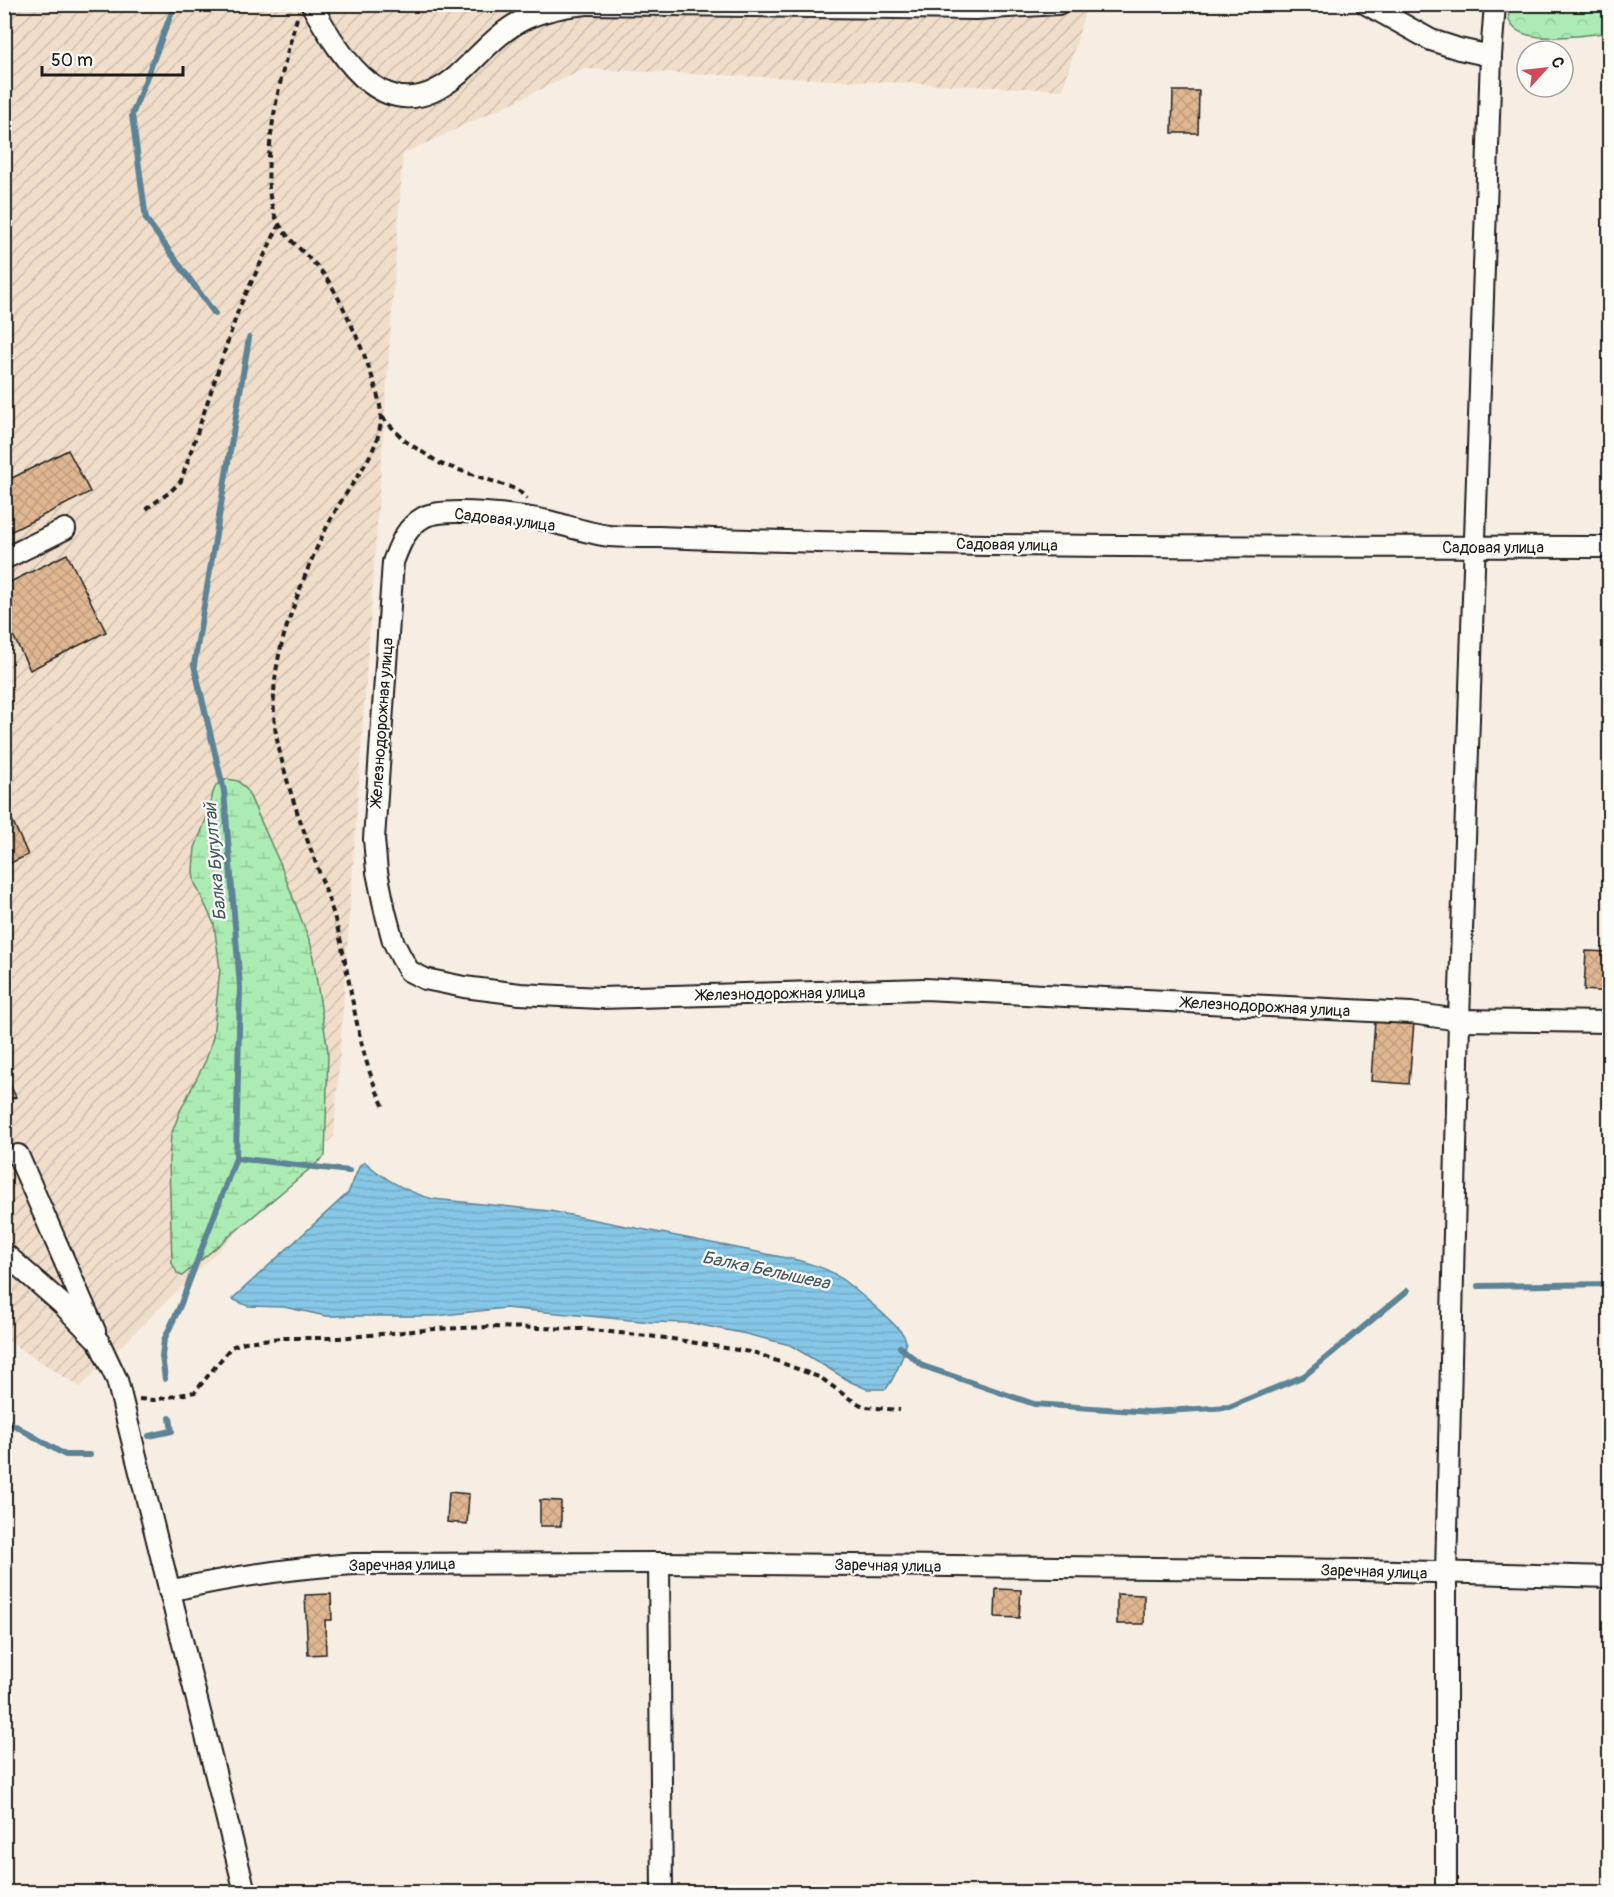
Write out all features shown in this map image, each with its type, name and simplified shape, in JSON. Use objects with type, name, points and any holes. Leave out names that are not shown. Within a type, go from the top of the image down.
[{"type":"street","points":[[305,8],[366,82],[384,93],[401,98],[417,97],[435,91],[455,77],[502,34],[524,20],[566,6],[587,4],[976,9],[1058,4]]},
{"type":"street","points":[[1366,4],[1431,40],[1491,56]]},
{"type":"street","points":[[1446,1893],[1446,1574],[1459,1020],[1491,56],[1495,4]]},
{"type":"street","name":"Садовая улица","points":[[411,527],[426,516],[444,512],[469,512],[543,520],[608,536],[1108,545],[1610,547]]},
{"type":"street","name":"Железнодорожная улица","points":[[411,527],[401,541],[393,562],[374,839],[377,872],[393,941],[409,971],[425,979],[464,987],[520,994],[600,998],[925,989],[1411,1013],[1459,1020],[1610,1022]]},
{"type":"street","points":[[4,559],[65,529]]},
{"type":"street","points":[[18,1155],[117,1380],[245,1893]]},
{"type":"street","points":[[4,1253],[61,1303],[99,1342]]},
{"type":"street","points":[[659,1563],[662,1893]]},
{"type":"street","name":"Заречная улица","points":[[169,1591],[235,1577],[305,1567],[354,1564],[659,1563],[1362,1570],[1610,1577]]},
{"type":"path","points":[[305,8],[284,68],[275,110],[269,191],[273,211],[279,225],[326,276],[339,298],[372,375],[379,399],[381,417],[376,441],[331,519],[309,565],[289,621],[279,653],[275,726],[296,809],[339,936],[373,1082],[384,1107]]},
{"type":"path","points":[[146,509],[181,481],[238,308],[279,225]]},
{"type":"path","points":[[381,417],[405,441],[441,464],[518,490],[543,520]]},
{"type":"path","points":[[121,1394],[154,1400],[195,1392],[231,1347],[246,1342],[280,1338],[339,1338],[435,1329],[492,1327],[582,1329],[666,1338],[756,1353],[821,1377],[850,1399],[865,1407],[900,1410]]},
{"type":"shaded area","points":[[4,5],[1087,5],[1063,90],[584,69],[403,154],[334,1136],[80,1387],[5,1339]]},
{"type":"green space","points":[[1510,4],[1609,5],[1609,33],[1564,37],[1529,35],[1516,30],[1509,20]]},
{"type":"green space","points":[[227,779],[238,781],[247,790],[281,866],[311,945],[328,1052],[325,1156],[182,1276],[177,1273],[172,1263],[169,1161],[171,1135],[181,1109],[206,1060],[213,1037],[220,969],[214,924],[194,881],[193,869],[195,848],[216,785]]},
{"type":"water","points":[[365,1162],[397,1185],[433,1199],[550,1211],[797,1260],[822,1268],[832,1272],[851,1287],[885,1315],[901,1332],[906,1343],[903,1356],[886,1389],[867,1389],[851,1382],[790,1345],[691,1323],[651,1322],[505,1308],[436,1316],[326,1316],[284,1307],[248,1306],[232,1299],[348,1193],[360,1165]]},
{"type":"building","points":[[1173,91],[1199,91],[1198,133],[1172,133]]},
{"type":"building","points":[[68,450],[90,492],[4,535],[4,482]]},
{"type":"building","points":[[67,554],[106,632],[30,670],[4,617],[4,585]]},
{"type":"building","points":[[4,802],[28,855],[4,866]]},
{"type":"building","points":[[1586,951],[1610,952],[1610,992],[1584,990]]},
{"type":"building","points":[[1375,1019],[1414,1022],[1409,1084],[1371,1081]]},
{"type":"building","points":[[4,1072],[16,1097],[4,1102]]},
{"type":"building","points":[[449,1492],[469,1494],[467,1524],[447,1522]]},
{"type":"building","points":[[540,1500],[561,1501],[561,1526],[540,1526]]},
{"type":"building","points":[[996,1589],[1021,1590],[1019,1618],[995,1617]]},
{"type":"building","points":[[331,1594],[332,1620],[325,1620],[326,1654],[308,1655],[305,1595]]},
{"type":"building","points":[[1117,1594],[1144,1595],[1144,1624],[1117,1624]]},
{"type":"waterway","name":"Балка Бугултай","points":[[175,4],[132,115],[146,219],[215,314]]},
{"type":"waterway","name":"Балка Бугултай","points":[[165,1379],[162,1356],[164,1340],[180,1306],[236,1158],[240,987],[224,791],[194,665],[249,338]]},
{"type":"waterway","name":"Балка Белышева","points":[[236,1158],[349,1171]]},
{"type":"waterway","name":"Балка Белышева","points":[[1478,1286],[1610,1284]]},
{"type":"waterway","name":"Балка Белышева","points":[[900,1347],[923,1366],[1034,1404],[1150,1412],[1229,1407],[1304,1376],[1407,1291]]},
{"type":"waterway","name":"Балка Бугултай","points":[[149,1436],[172,1431],[170,1418]]},
{"type":"waterway","name":"Балка Бугултай","points":[[4,1419],[65,1455],[90,1455]]}]
